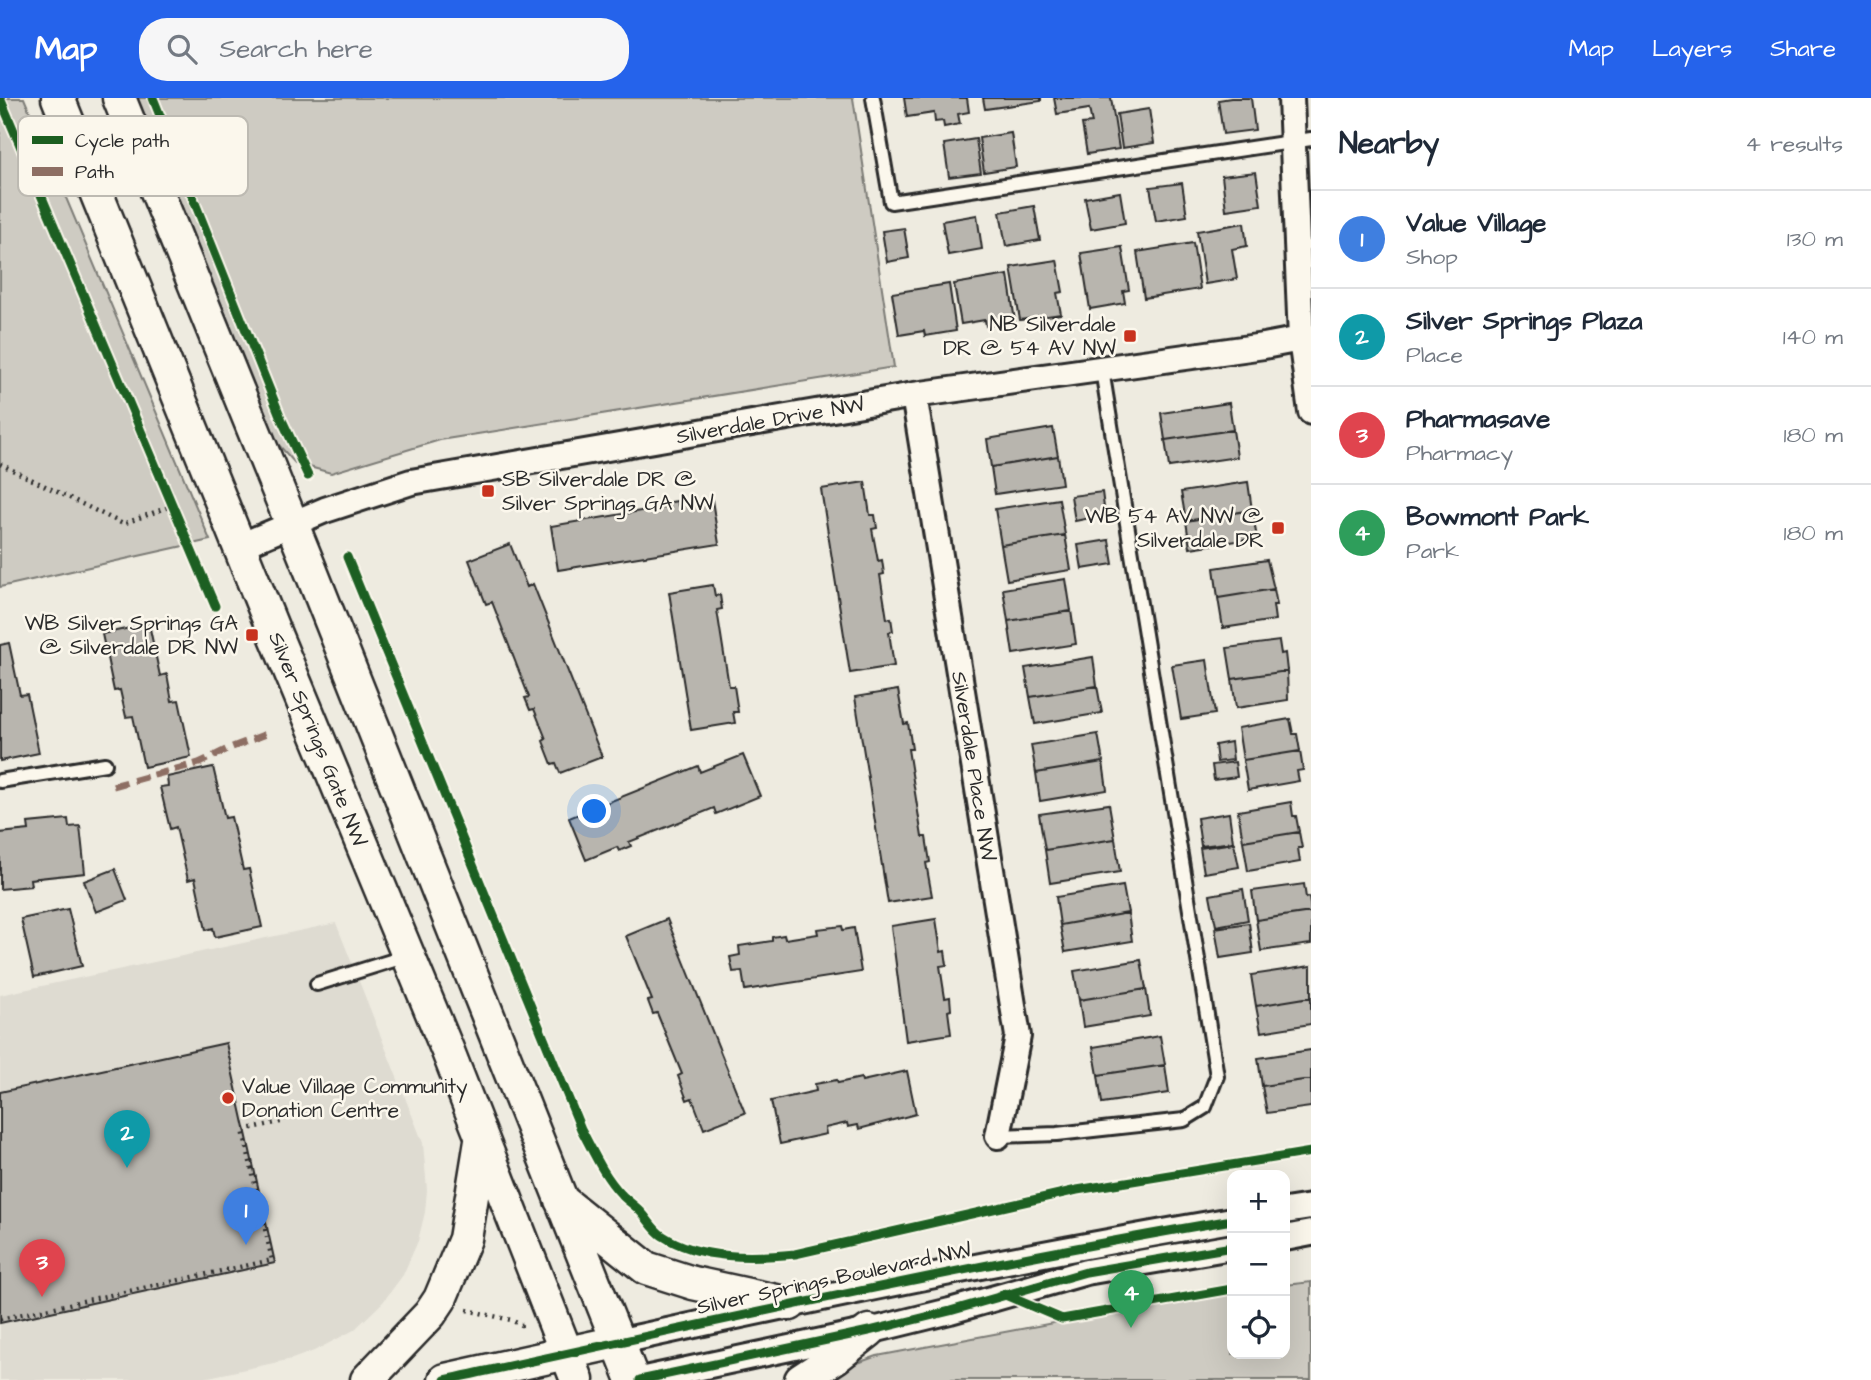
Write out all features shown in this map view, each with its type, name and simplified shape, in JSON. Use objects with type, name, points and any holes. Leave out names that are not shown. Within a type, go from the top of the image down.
[{"type":"street","name":"Silver Springs Gate NW","points":[[58,98],[65,116]]},
{"type":"street","points":[[119,98],[126,116]]},
{"type":"street","points":[[1291,98],[1302,141],[1306,338],[1311,412]]},
{"type":"street","name":"Silver Springs Gate NW","points":[[98,196],[447,1049],[572,1367]]},
{"type":"street","points":[[159,196],[633,1380]]},
{"type":"street","name":"Silverdale Drive NW","points":[[240,546],[324,510],[411,482],[914,395],[1102,370],[1306,338]]},
{"type":"street","name":"Silverdale Place NW","points":[[914,395],[1018,1036],[998,1136]]},
{"type":"street","points":[[367,1380],[430,1314],[440,1299],[465,1239],[481,1141]]},
{"type":"street","points":[[559,1198],[646,1268],[693,1283],[790,1304]]},
{"type":"street","points":[[1290,1211],[1311,1207]]},
{"type":"street","name":"Silver Springs Boulevard NW","points":[[445,1380],[572,1367],[617,1342],[790,1304],[1086,1245],[1227,1221]]},
{"type":"street","points":[[1290,1237],[1311,1233]]},
{"type":"street","points":[[640,1380],[869,1331],[1086,1272],[1227,1248]]},
{"type":"street","points":[[801,1380],[869,1331]]},
{"type":"lane","points":[[873,98],[891,202],[1302,141]]},
{"type":"lane","points":[[998,1136],[1057,1134],[1184,1120],[1205,1107],[1217,1076],[1102,370]]},
{"type":"lane","points":[[0,781],[105,764]]},
{"type":"lane","points":[[317,984],[363,972],[407,956]]},
{"type":"path","points":[[0,464],[123,524],[174,505]]},
{"type":"path","points":[[168,492],[179,517]]},
{"type":"path","points":[[0,1319],[272,1260],[243,1130],[285,1121]]},
{"type":"path","points":[[459,1309],[521,1325]]},
{"type":"shaded area","points":[[0,98],[24,98],[32,116],[18,116],[18,196],[65,196],[210,540],[0,587]]},
{"type":"shaded area","points":[[137,98],[853,98],[894,367],[440,440],[331,473],[295,463],[277,443],[177,196],[248,196],[248,116],[144,116]]},
{"type":"shaded area","points":[[336,923],[423,1143],[427,1190],[425,1212],[418,1241],[403,1275],[383,1302],[354,1330],[292,1359],[195,1380],[0,1380],[0,995]]},
{"type":"shaded area","points":[[1311,1282],[1311,1380],[824,1380],[841,1369],[877,1356],[1170,1301],[1227,1294],[1227,1359],[1290,1359],[1290,1284]]},
{"type":"building","points":[[904,98],[967,98],[969,112],[958,114],[960,124],[944,127],[943,121],[935,122],[934,113],[907,117]]},
{"type":"building","points":[[983,98],[1041,98],[1041,101],[985,109]]},
{"type":"building","points":[[1054,98],[1111,98],[1119,149],[1087,154],[1082,124],[1092,123],[1089,109],[1057,114]]},
{"type":"building","points":[[1251,98],[1255,130],[1223,134],[1218,100]]},
{"type":"building","points":[[1149,109],[1154,143],[1122,148],[1117,114]]},
{"type":"building","points":[[1011,133],[1016,167],[984,172],[979,138]]},
{"type":"building","points":[[976,139],[981,173],[949,177],[944,144]]},
{"type":"building","points":[[1256,172],[1261,205],[1226,210],[1222,176]]},
{"type":"building","points":[[1182,183],[1187,216],[1156,221],[1150,187]]},
{"type":"building","points":[[1120,192],[1125,223],[1091,229],[1085,198]]},
{"type":"building","points":[[1034,206],[1040,240],[1006,246],[1000,212]]},
{"type":"building","points":[[977,215],[982,249],[948,255],[942,221]]},
{"type":"building","points":[[1244,223],[1247,246],[1232,249],[1237,279],[1205,284],[1197,231]]},
{"type":"building","points":[[904,228],[909,258],[887,262],[882,231]]},
{"type":"building","points":[[1193,243],[1200,289],[1144,298],[1137,252]]},
{"type":"building","points":[[1122,247],[1129,290],[1123,291],[1125,303],[1090,309],[1081,253]]},
{"type":"building","points":[[1057,260],[1063,292],[1057,293],[1061,314],[1020,320],[1011,267]]},
{"type":"building","points":[[1008,275],[1015,321],[986,326],[985,320],[961,324],[954,284]]},
{"type":"building","points":[[949,284],[956,331],[925,336],[924,331],[899,335],[892,293]]},
{"type":"building","points":[[1229,403],[1233,430],[1165,440],[1161,413]]},
{"type":"building","points":[[1053,428],[1058,456],[991,467],[987,439]]},
{"type":"building","points":[[1233,430],[1237,457],[1169,467],[1165,440]]},
{"type":"building","points":[[1058,456],[1062,484],[995,494],[991,467]]},
{"type":"building","points":[[865,482],[870,515],[875,515],[877,528],[872,529],[878,561],[882,560],[884,574],[880,575],[887,619],[891,618],[893,631],[889,632],[894,666],[850,673],[821,489]]},
{"type":"building","points":[[1248,482],[1252,510],[1186,521],[1181,492]]},
{"type":"building","points":[[1102,492],[1105,515],[1075,521],[1071,496]]},
{"type":"building","points":[[1059,499],[1065,535],[1001,545],[995,509]]},
{"type":"building","points":[[712,500],[719,544],[558,570],[551,526],[665,507],[664,503],[678,501],[678,505]]},
{"type":"building","points":[[1252,510],[1257,538],[1190,548],[1186,521]]},
{"type":"building","points":[[1065,535],[1071,570],[1007,580],[1001,545]]},
{"type":"building","points":[[1109,540],[1113,564],[1082,569],[1078,545]]},
{"type":"building","points":[[510,544],[527,587],[533,584],[602,757],[560,773],[556,763],[552,764],[534,709],[530,710],[525,698],[529,697],[492,602],[486,604],[469,560]]},
{"type":"building","points":[[1267,560],[1274,589],[1218,598],[1214,568]]},
{"type":"building","points":[[1066,579],[1071,611],[1008,621],[1003,589]]},
{"type":"building","points":[[713,585],[715,596],[720,595],[722,609],[717,610],[729,686],[734,686],[738,712],[733,712],[735,723],[691,730],[669,592]]},
{"type":"building","points":[[1274,589],[1277,605],[1273,605],[1275,620],[1223,628],[1218,598]]},
{"type":"building","points":[[1071,611],[1076,644],[1013,654],[1008,621]]},
{"type":"building","points":[[149,624],[160,676],[167,674],[172,701],[179,700],[191,757],[144,767],[133,716],[126,717],[120,690],[114,691],[102,634]]},
{"type":"building","points":[[1279,641],[1281,654],[1285,653],[1287,671],[1232,679],[1227,648]]},
{"type":"building","points":[[9,643],[20,695],[27,694],[39,753],[0,761],[0,645]]},
{"type":"building","points":[[1093,657],[1097,686],[1030,697],[1025,668]]},
{"type":"building","points":[[1207,660],[1215,714],[1181,719],[1172,665]]},
{"type":"building","points":[[1287,671],[1288,700],[1236,708],[1232,679]]},
{"type":"building","points":[[1097,686],[1102,713],[1035,724],[1030,697]]},
{"type":"building","points":[[898,690],[904,724],[908,723],[912,749],[908,749],[922,837],[926,837],[930,862],[926,863],[932,896],[888,903],[855,697]]},
{"type":"building","points":[[1290,719],[1293,734],[1297,734],[1300,751],[1243,760],[1238,728]]},
{"type":"building","points":[[1098,734],[1103,762],[1036,773],[1031,745]]},
{"type":"building","points":[[1231,742],[1233,760],[1217,762],[1215,745]]},
{"type":"building","points":[[1300,751],[1303,770],[1297,771],[1299,781],[1248,790],[1243,760]]},
{"type":"building","points":[[743,755],[760,796],[716,814],[714,808],[629,842],[631,846],[619,851],[617,847],[586,860],[569,818],[698,766],[700,772]]},
{"type":"building","points":[[1103,762],[1107,790],[1040,801],[1036,773]]},
{"type":"building","points":[[1235,762],[1237,777],[1214,780],[1212,765]]},
{"type":"building","points":[[213,767],[225,818],[231,817],[243,870],[249,869],[262,927],[215,937],[213,928],[206,930],[195,878],[188,880],[176,827],[170,829],[160,787],[168,786],[167,777]]},
{"type":"building","points":[[1291,802],[1299,832],[1243,841],[1238,811]]},
{"type":"building","points":[[1109,804],[1115,839],[1045,850],[1039,814]]},
{"type":"building","points":[[1229,813],[1233,842],[1201,846],[1197,818]]},
{"type":"building","points":[[68,819],[69,827],[80,826],[85,873],[30,879],[31,886],[0,889],[0,833],[29,830],[28,823]]},
{"type":"building","points":[[1299,832],[1302,848],[1298,848],[1300,862],[1248,871],[1243,841]]},
{"type":"building","points":[[1115,839],[1120,872],[1050,883],[1045,850]]},
{"type":"building","points":[[1234,843],[1239,867],[1204,873],[1200,848]]},
{"type":"building","points":[[115,869],[127,900],[96,912],[84,881]]},
{"type":"building","points":[[1304,884],[1311,912],[1256,920],[1252,891]]},
{"type":"building","points":[[1123,886],[1128,913],[1060,925],[1056,897]]},
{"type":"building","points":[[1243,889],[1248,920],[1216,926],[1210,895]]},
{"type":"building","points":[[68,909],[82,966],[34,977],[21,919]]},
{"type":"building","points":[[1311,912],[1311,944],[1261,951],[1256,920]]},
{"type":"building","points":[[1128,913],[1132,941],[1065,952],[1060,925]]},
{"type":"building","points":[[667,919],[745,1113],[704,1129],[692,1098],[687,1100],[678,1076],[682,1074],[657,1013],[653,1014],[648,1001],[652,1000],[626,936]]},
{"type":"building","points":[[936,919],[941,952],[945,951],[947,965],[940,966],[945,998],[950,997],[951,1010],[948,1011],[951,1034],[906,1041],[891,926]]},
{"type":"building","points":[[1249,923],[1253,953],[1220,958],[1215,928]]},
{"type":"building","points":[[842,926],[843,930],[854,928],[861,972],[745,990],[742,971],[733,972],[730,957],[740,955],[739,946],[772,941],[772,937],[784,935],[785,939],[818,934],[817,929]]},
{"type":"building","points":[[1141,960],[1146,989],[1079,1000],[1074,971]]},
{"type":"building","points":[[1311,966],[1311,997],[1256,1006],[1251,975]]},
{"type":"building","points":[[1146,989],[1150,1016],[1083,1027],[1079,1000]]},
{"type":"building","points":[[1311,997],[1311,1024],[1261,1032],[1256,1006]]},
{"type":"building","points":[[1160,1036],[1165,1065],[1098,1075],[1093,1047]]},
{"type":"building","points":[[226,1043],[275,1263],[0,1323],[0,1092]]},
{"type":"building","points":[[1311,1050],[1311,1079],[1262,1086],[1258,1058]]},
{"type":"building","points":[[1165,1065],[1169,1093],[1102,1103],[1098,1075]]},
{"type":"building","points":[[907,1071],[916,1114],[859,1129],[858,1125],[848,1127],[847,1123],[825,1128],[826,1134],[780,1144],[771,1101],[816,1091],[815,1084],[861,1078],[862,1081]]},
{"type":"building","points":[[1311,1079],[1311,1107],[1267,1113],[1262,1086]]},
{"type":"marked path","points":[[113,786],[199,763],[266,734]]},
{"type":"cycle path","points":[[0,98],[18,141]]},
{"type":"cycle path","points":[[153,98],[160,116]]},
{"type":"cycle path","points":[[41,196],[215,606]]},
{"type":"cycle path","points":[[192,196],[281,418],[308,476]]},
{"type":"cycle path","points":[[347,557],[581,1129],[615,1187],[663,1236],[693,1250],[728,1256],[795,1254],[1077,1190],[1311,1152]]},
{"type":"cycle path","points":[[445,1380],[936,1275],[1227,1221]]},
{"type":"cycle path","points":[[640,1380],[869,1331],[1086,1272],[1227,1248]]},
{"type":"cycle path","points":[[1003,1294],[1062,1319],[1227,1290]]},
{"type":"place","name":"NB Silverdale DR @ 54 AV NW","points":[[1130,336]]},
{"type":"place","name":"SB Silverdale DR @ Silver Springs GA NW","points":[[488,491]]},
{"type":"place","name":"WB 54 AV NW @ Silverdale DR","points":[[1278,528]]},
{"type":"place","name":"WB Silver Springs GA @ Silverdale DR NW","points":[[252,635]]},
{"type":"place","name":"Value Village Community Donation Centre","points":[[228,1098]]},
{"type":"place","name":"Silver Springs Plaza","points":[[127,1168]]},
{"type":"place","name":"Value Village","points":[[246,1245]]},
{"type":"place","name":"Pharmasave","points":[[42,1297]]},
{"type":"place","name":"Bowmont Park","points":[[1131,1328]]}]
